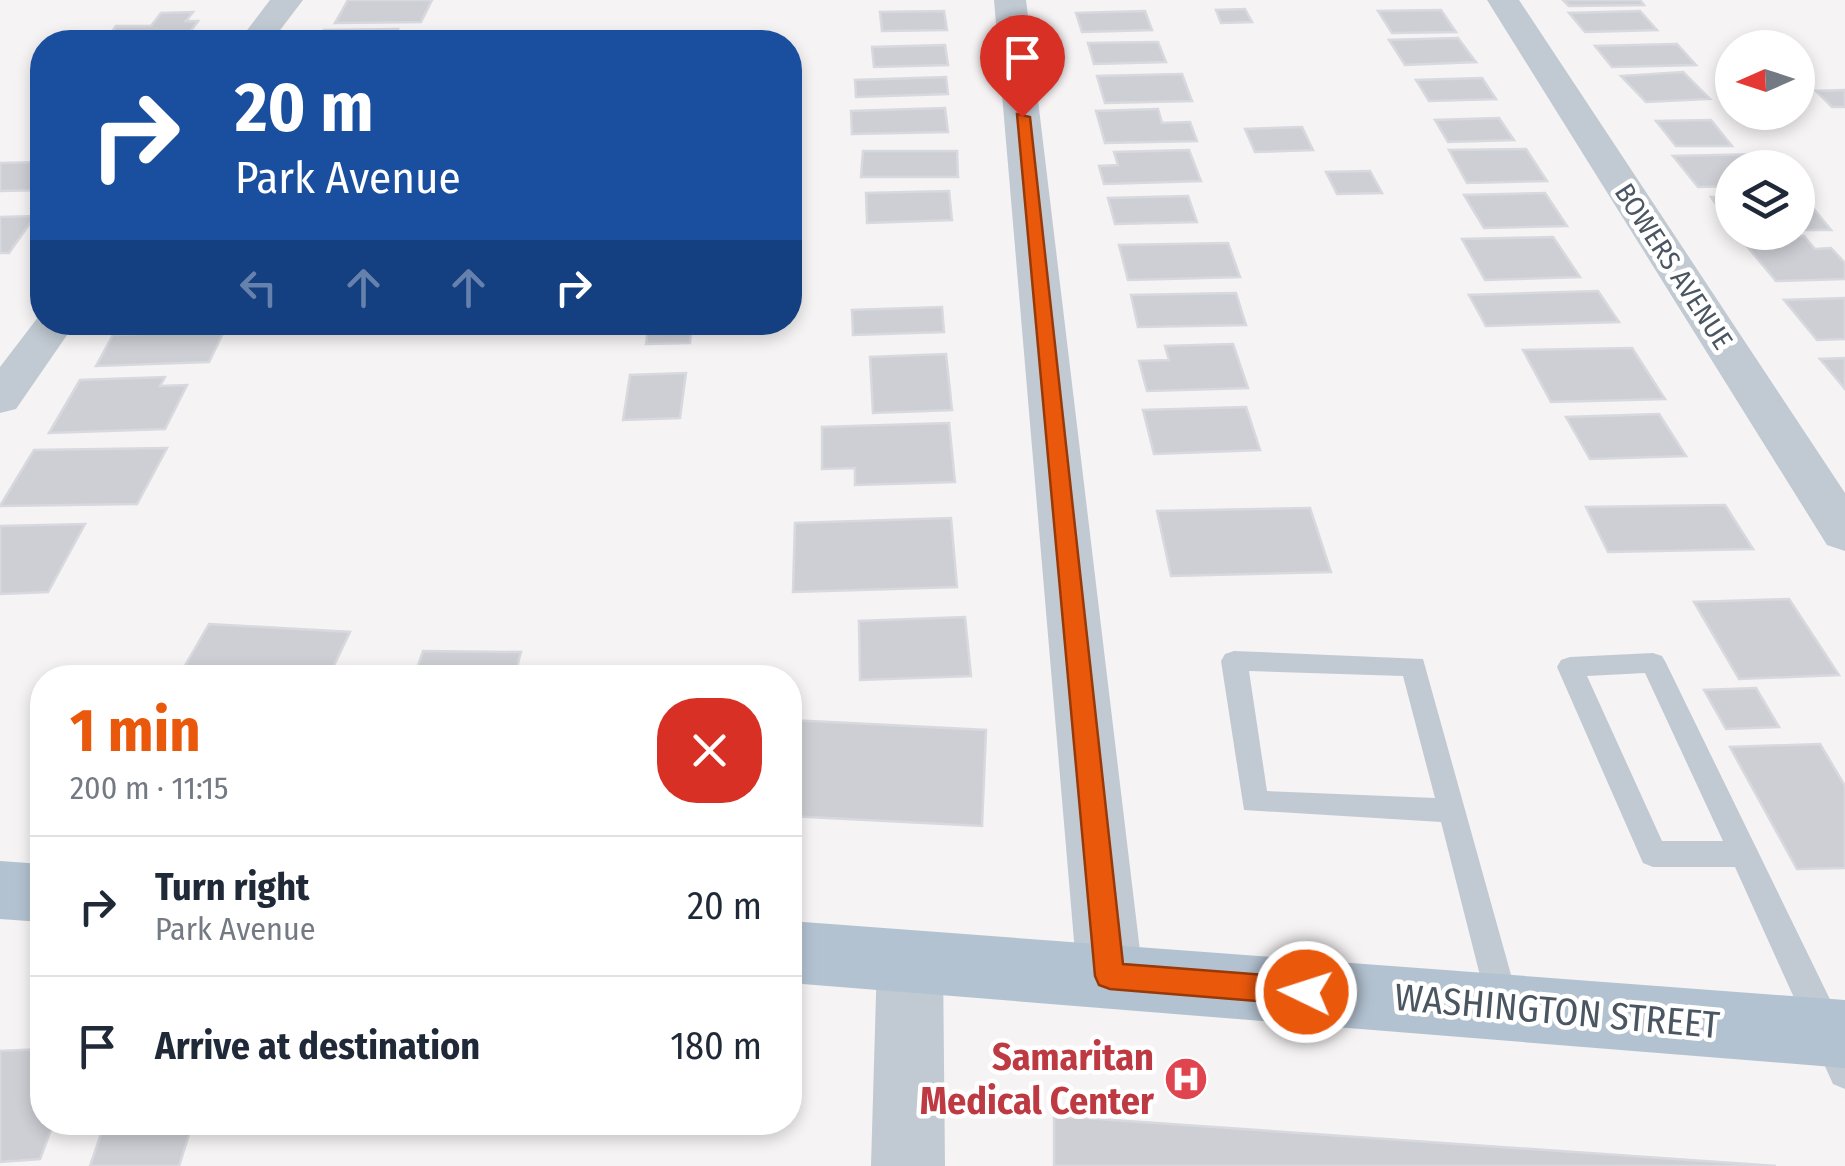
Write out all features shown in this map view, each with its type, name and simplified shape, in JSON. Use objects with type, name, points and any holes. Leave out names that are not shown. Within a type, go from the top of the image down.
[{"type":"main road","points":[[0,890],[30,893]]},
{"type":"main road","name":"WASHINGTON STREET","points":[[802,953],[1504,1007],[1840,1047]]},
{"type":"street","points":[[263,30],[286,0]]},
{"type":"street","points":[[1010,0],[1110,976]]},
{"type":"street","name":"BOWERS AVENUE","points":[[1504,0],[1845,533]]},
{"type":"street","points":[[0,400],[46,335]]},
{"type":"street","points":[[908,1166],[910,961]]},
{"type":"lane","points":[[1452,811],[1254,802],[1234,661],[1414,666],[1504,1007]]},
{"type":"lane","points":[[1743,854],[1653,854],[1570,667],[1653,663],[1840,1047]]},
{"type":"building","points":[[348,0],[432,0],[421,22],[335,23]]},
{"type":"building","points":[[1563,0],[1640,0],[1644,5],[1569,6]]},
{"type":"building","points":[[1245,9],[1252,22],[1221,23],[1216,10]]},
{"type":"building","points":[[1441,10],[1456,32],[1392,33],[1378,11]]},
{"type":"building","points":[[944,11],[947,30],[882,31],[880,12]]},
{"type":"building","points":[[1145,11],[1152,30],[1082,32],[1076,13]]},
{"type":"building","points":[[1640,11],[1657,30],[1585,32],[1569,13]]},
{"type":"building","points":[[193,12],[186,21],[198,21],[192,30],[113,30],[116,26],[151,26],[161,13]]},
{"type":"building","points":[[1458,38],[1476,62],[1405,65],[1389,40]]},
{"type":"building","points":[[1158,42],[1166,62],[1094,64],[1088,43]]},
{"type":"building","points":[[1677,44],[1696,65],[1612,67],[1595,46]]},
{"type":"building","points":[[945,45],[948,65],[874,67],[872,47]]},
{"type":"building","points":[[1683,72],[1710,99],[1646,102],[1621,76]]},
{"type":"building","points":[[1182,74],[1192,101],[1105,103],[1097,76]]},
{"type":"building","points":[[946,77],[948,94],[856,97],[855,80]]},
{"type":"building","points":[[1482,78],[1496,99],[1429,101],[1416,80]]},
{"type":"building","points":[[1845,90],[1845,107],[1832,107],[1816,91]]},
{"type":"building","points":[[945,108],[948,132],[852,134],[851,111]]},
{"type":"building","points":[[1158,109],[1162,123],[1190,122],[1197,141],[1105,143],[1096,111]]},
{"type":"building","points":[[1499,118],[1514,140],[1448,142],[1435,120]]},
{"type":"building","points":[[1711,120],[1715,130],[1732,146],[1676,146],[1656,121]]},
{"type":"building","points":[[1302,127],[1313,150],[1255,152],[1245,129]]},
{"type":"building","points":[[1526,149],[1547,181],[1467,183],[1449,150]]},
{"type":"building","points":[[1189,150],[1201,181],[1104,184],[1099,166],[1118,165],[1114,152]]},
{"type":"building","points":[[863,151],[957,151],[958,177],[861,177]]},
{"type":"building","points":[[1715,155],[1715,186],[1698,187],[1673,156]]},
{"type":"building","points":[[30,162],[30,190],[0,191],[0,163]]},
{"type":"building","points":[[1370,171],[1382,193],[1337,194],[1326,172]]},
{"type":"building","points":[[949,191],[952,220],[867,223],[866,193]]},
{"type":"building","points":[[1545,193],[1567,226],[1484,228],[1464,195]]},
{"type":"building","points":[[1188,196],[1197,222],[1115,224],[1108,198]]},
{"type":"building","points":[[1815,210],[1831,230],[1815,230]]},
{"type":"building","points":[[30,216],[30,223],[9,253],[0,253],[0,217]]},
{"type":"building","points":[[1553,237],[1580,277],[1485,280],[1462,239]]},
{"type":"building","points":[[1228,243],[1240,277],[1128,280],[1119,245]]},
{"type":"building","points":[[1831,248],[1845,263],[1845,279],[1776,281],[1750,250]]},
{"type":"building","points":[[1598,291],[1619,322],[1486,326],[1469,295]]},
{"type":"building","points":[[1236,293],[1246,325],[1138,327],[1131,295]]},
{"type":"building","points":[[1845,298],[1845,339],[1817,340],[1784,300]]},
{"type":"building","points":[[942,307],[944,332],[853,335],[852,310]]},
{"type":"building","points":[[113,335],[222,335],[209,362],[96,366]]},
{"type":"building","points":[[647,335],[691,335],[690,343],[646,344]]},
{"type":"building","points":[[1233,344],[1248,388],[1147,391],[1139,361],[1169,360],[1165,346]]},
{"type":"building","points":[[1632,348],[1665,399],[1551,402],[1523,350]]},
{"type":"building","points":[[946,354],[952,410],[873,413],[870,357]]},
{"type":"building","points":[[1845,358],[1845,389],[1820,359]]},
{"type":"building","points":[[686,373],[680,418],[623,420],[630,375]]},
{"type":"building","points":[[165,377],[160,386],[187,385],[165,429],[49,433],[80,380]]},
{"type":"building","points":[[1246,407],[1260,450],[1154,454],[1143,410]]},
{"type":"building","points":[[1659,414],[1686,456],[1590,459],[1566,417]]},
{"type":"building","points":[[949,423],[955,482],[855,485],[855,468],[822,469],[822,427]]},
{"type":"building","points":[[167,448],[137,504],[0,506],[34,450]]},
{"type":"building","points":[[1725,505],[1753,549],[1608,552],[1586,507]]},
{"type":"building","points":[[1310,508],[1331,572],[1171,576],[1157,511]]},
{"type":"building","points":[[951,518],[957,587],[793,592],[795,523]]},
{"type":"building","points":[[85,524],[48,592],[0,594],[0,526]]},
{"type":"building","points":[[1789,599],[1839,675],[1739,679],[1694,602]]},
{"type":"building","points":[[965,617],[971,676],[860,680],[859,621]]},
{"type":"building","points":[[209,624],[350,632],[334,665],[185,665]]},
{"type":"building","points":[[423,651],[521,652],[518,665],[418,665]]},
{"type":"building","points":[[1756,688],[1779,727],[1726,729],[1704,690]]},
{"type":"building","points":[[802,721],[986,730],[982,826],[802,817]]},
{"type":"building","points":[[1820,744],[1845,786],[1845,868],[1797,869],[1730,747]]},
{"type":"building","points":[[30,1050],[30,1135],[49,1135],[40,1159],[0,1162],[0,1051]]},
{"type":"building","points":[[1054,1116],[1776,1166],[1054,1166]]},
{"type":"building","points":[[101,1135],[189,1135],[179,1166],[90,1166]]},
{"type":"place","name":"Samaritan Medical Center","points":[[1186,1079]]},
{"type":"route","points":[[1022,117],[1110,976],[1306,992]]}]
